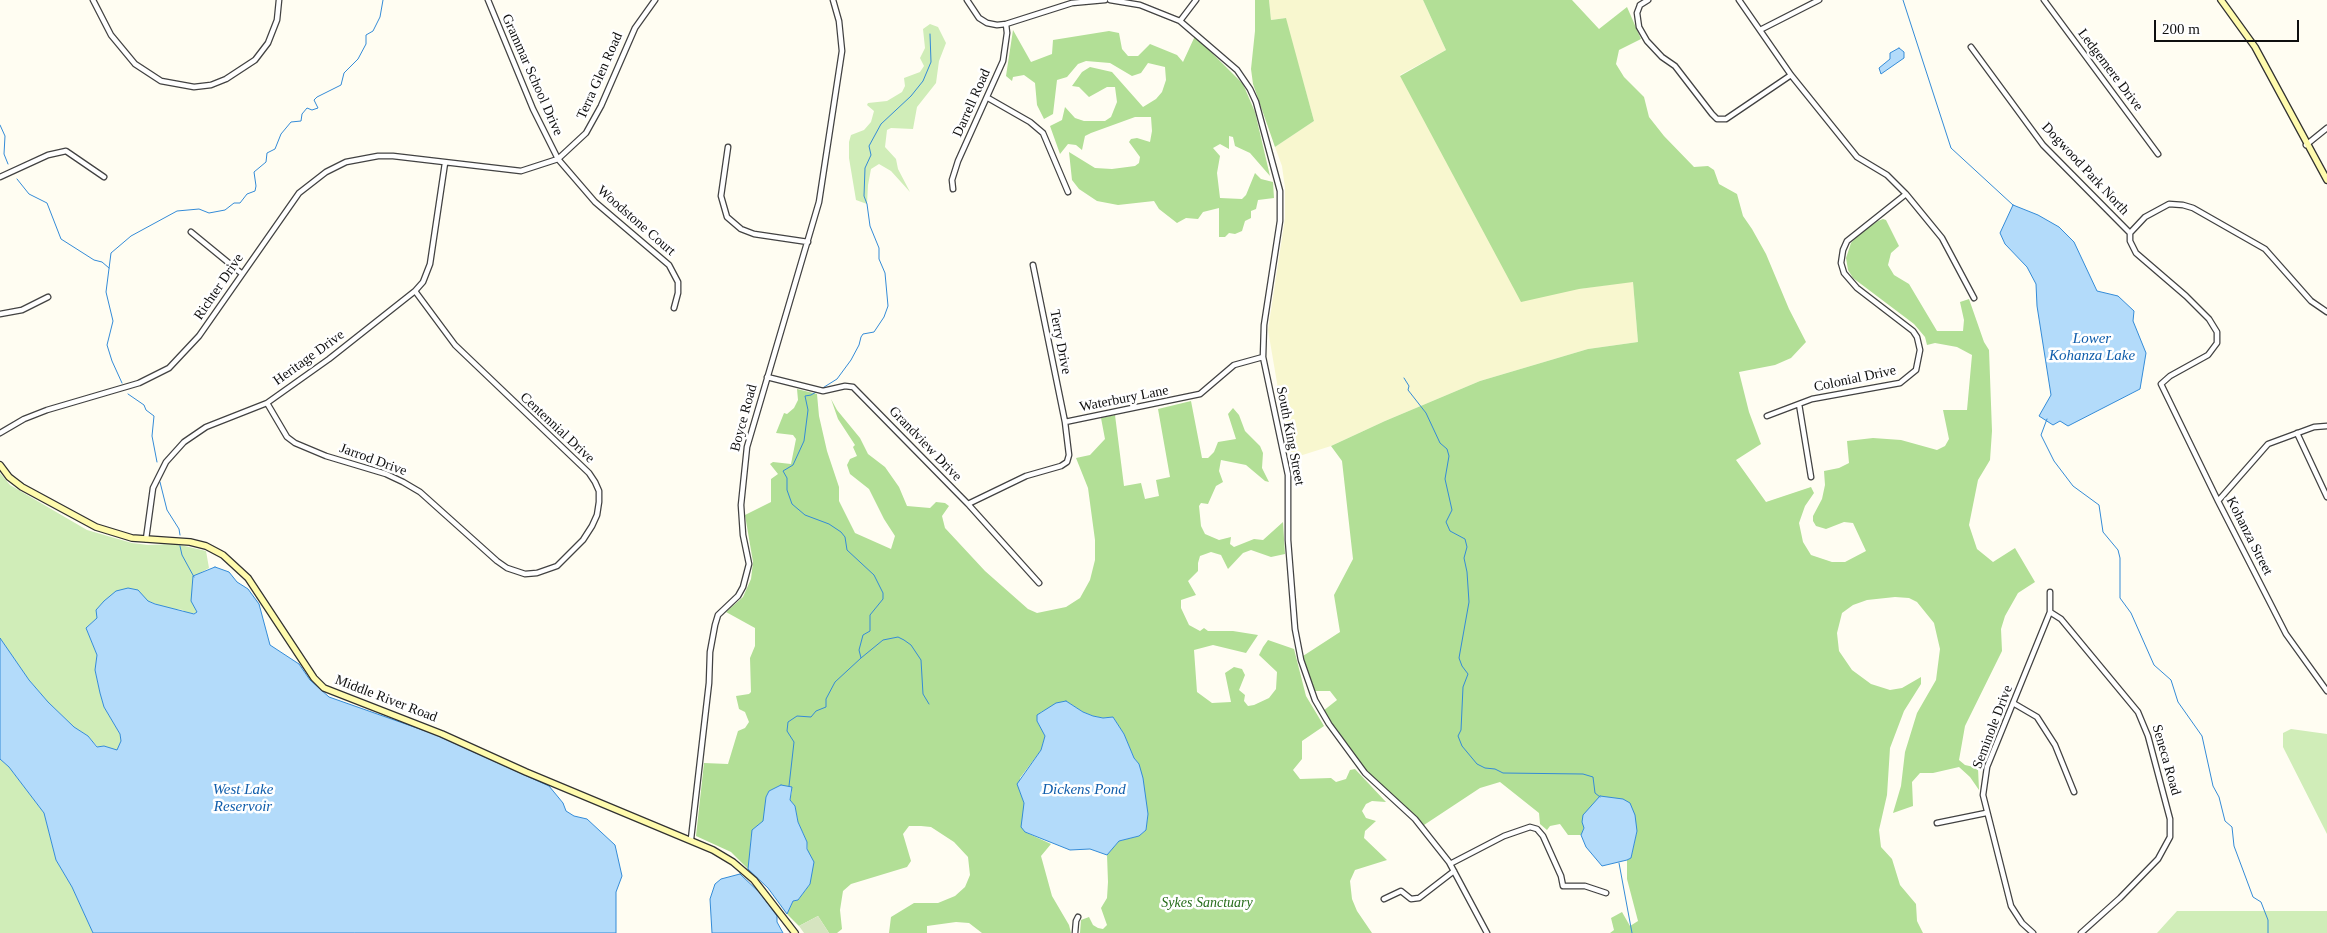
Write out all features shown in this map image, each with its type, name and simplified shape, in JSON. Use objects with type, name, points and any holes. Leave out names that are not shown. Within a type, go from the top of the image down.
[{"type":"main road","points":[[2221,0],[2255,47],[2306,145],[2327,180]]},
{"type":"main road","name":"Middle River Road","points":[[0,465],[14,482],[85,522],[114,533],[146,539],[190,542],[206,546],[232,561],[248,578],[306,666],[324,688],[442,734],[526,772],[723,855],[743,870],[774,903],[795,933]]},
{"type":"street","points":[[93,0],[111,36],[135,64],[161,81],[194,87],[211,85],[226,79],[255,60],[278,20],[280,0]]},
{"type":"street","name":"Grammar School Drive","points":[[488,0],[533,109],[558,159]]},
{"type":"street","name":"Terra Glen Road","points":[[445,163],[521,171],[558,159],[586,134],[601,106],[635,28],[655,0]]},
{"type":"street","name":"Boyce Road","points":[[690,840],[709,683],[710,652],[715,625],[718,615],[738,596],[748,572],[749,564],[741,519],[747,447],[820,202],[842,51],[841,28],[833,0]]},
{"type":"street","points":[[967,0],[979,18],[987,23],[1006,24],[1060,6],[1105,0]]},
{"type":"street","name":"South King Street","points":[[1110,0],[1140,5],[1180,21],[1222,55],[1244,78],[1256,102],[1276,168],[1281,208],[1264,325],[1263,358],[1288,475],[1288,540],[1296,629],[1301,660],[1311,691],[1322,713],[1356,763],[1415,819],[1450,864],[1487,933]]},
{"type":"street","points":[[1180,21],[1196,0]]},
{"type":"street","points":[[1635,0],[1640,5]]},
{"type":"street","points":[[1648,0],[1640,5],[1636,13],[1638,27],[1647,41],[1662,57],[1675,66],[1712,114],[1718,119],[1726,119],[1791,75]]},
{"type":"street","points":[[1739,0],[1791,75],[1857,157],[1887,176],[1906,194],[1942,238],[1974,298]]},
{"type":"street","points":[[1760,30],[1819,0]]},
{"type":"street","name":"Ledgemere Drive","points":[[2044,0],[2158,154]]},
{"type":"street","name":"Darrell Road","points":[[953,189],[952,180],[958,162],[988,98],[1006,51],[1006,24]]},
{"type":"street","name":"Dogwood Park North","points":[[1971,47],[2043,145],[2130,233]]},
{"type":"street","points":[[988,98],[1030,122],[1043,133],[1068,192]]},
{"type":"street","points":[[2306,145],[2327,128]]},
{"type":"street","points":[[728,147],[721,196],[727,217],[741,229],[754,234],[808,242]]},
{"type":"street","points":[[0,177],[48,155],[66,151],[77,156],[104,178]]},
{"type":"street","name":"Richter Drive","points":[[0,433],[24,419],[47,410],[139,384],[158,376],[182,356],[199,336],[241,273],[298,194],[326,172],[346,162],[378,156],[393,156],[445,163]]},
{"type":"street","name":"Woodstone Court","points":[[558,159],[595,202],[669,265],[678,282],[678,293],[674,308]]},
{"type":"street","name":"Heritage Drive","points":[[146,539],[153,488],[166,462],[184,442],[206,427],[266,403],[329,359],[415,291],[427,274],[430,264],[445,163]]},
{"type":"street","name":"Colonial Drive","points":[[1767,416],[1833,394],[1900,383],[1916,370],[1920,350],[1918,337],[1906,325],[1857,288],[1844,272],[1841,263],[1847,241],[1906,194]]},
{"type":"street","points":[[2130,233],[2145,216],[2169,204],[2193,208],[2265,249],[2311,301],[2327,312]]},
{"type":"street","points":[[191,232],[241,273]]},
{"type":"street","name":"Kohanza Street","points":[[2130,233],[2130,241],[2136,253],[2186,296],[2209,319],[2216,332],[2217,343],[2208,355],[2170,376],[2162,384],[2218,501],[2286,634],[2326,688]]},
{"type":"street","name":"Terry Drive","points":[[1033,265],[1065,422]]},
{"type":"street","name":"Centennial Drive","points":[[415,291],[455,345],[589,473],[599,491],[597,515],[592,526],[567,558],[545,572],[525,574]]},
{"type":"street","points":[[0,314],[22,310],[48,297]]},
{"type":"street","name":"Waterbury Lane","points":[[968,504],[1026,476],[1061,466],[1067,462],[1069,455],[1065,422],[1200,394],[1234,365],[1263,358]]},
{"type":"street","name":"Grandview Drive","points":[[767,377],[823,390],[845,386],[854,387],[968,504],[1039,583]]},
{"type":"street","name":"Jarrod Drive","points":[[266,403],[287,437],[295,443],[326,456],[386,474],[403,482],[420,492],[497,561],[507,568],[525,574]]},
{"type":"street","points":[[1800,404],[1811,477]]},
{"type":"street","points":[[2218,501],[2268,444],[2314,427],[2327,426]]},
{"type":"street","points":[[2297,433],[2327,498]]},
{"type":"street","points":[[2050,592],[2050,612]]},
{"type":"street","name":"Seminole Drive","points":[[2033,933],[2022,923],[2010,906],[1983,796],[1987,767],[2050,612]]},
{"type":"street","name":"Seneca Road","points":[[2050,612],[2060,619],[2138,712],[2148,736],[2170,819],[2170,837],[2158,859],[2120,898],[2081,933]]},
{"type":"street","points":[[2014,703],[2037,717],[2055,745],[2074,792]]},
{"type":"street","points":[[1938,823],[1986,814]]},
{"type":"street","points":[[1450,864],[1509,833],[1530,827],[1537,829],[1542,836],[1561,876],[1563,886],[1585,886],[1606,893]]},
{"type":"street","points":[[1384,899],[1400,891],[1411,899],[1419,898],[1454,871]]},
{"type":"street","points":[[1075,933],[1078,917]]},
{"type":"green space","points":[[1255,0],[1269,0],[1271,20],[1286,18],[1314,121],[1275,147],[1253,84],[1251,69],[1255,31]]},
{"type":"green space","points":[[1269,0],[1423,0],[1446,50],[1400,75],[1402,79],[1579,289],[1633,281],[1638,342],[1588,349],[1480,381],[1331,446],[1290,459],[1268,330],[1285,218],[1285,188],[1282,166],[1275,147],[1314,121],[1285,18],[1271,20]]},
{"type":"green space","points":[[1423,0],[1572,0],[1599,29],[1627,7],[1641,39],[1619,50],[1616,64],[1624,77],[1644,97],[1649,117],[1664,136],[1694,167],[1708,166],[1714,170],[1719,184],[1737,194],[1743,216],[1766,254],[1789,309],[1806,342],[1791,358],[1775,365],[1739,372],[1749,412],[1761,444],[1736,460],[1766,502],[1811,487],[1814,493],[1805,506],[1799,523],[1803,542],[1811,555],[1832,562],[1845,562],[1866,551],[1853,523],[1844,522],[1826,529],[1816,526],[1813,521],[1813,516],[1822,499],[1825,485],[1824,471],[1839,468],[1849,463],[1847,441],[1873,438],[1901,440],[1937,450],[1945,446],[1949,439],[1943,410],[1967,410],[1972,355],[1957,347],[1935,343],[1927,345],[1925,337],[1914,324],[1853,278],[1848,270],[1846,258],[1851,243],[1859,234],[1878,221],[1886,220],[1899,246],[1891,253],[1888,265],[1894,275],[1909,284],[1937,331],[1963,331],[1964,320],[1960,302],[1969,299],[1984,342],[1989,350],[1992,431],[1990,460],[1978,480],[1969,525],[1977,549],[1993,562],[2015,548],[2035,582],[2018,593],[2005,616],[2001,629],[2002,651],[1965,726],[1959,760],[1965,765],[1978,768],[1979,790],[1970,777],[1959,767],[1933,773],[1920,773],[1912,782],[1913,806],[1893,813],[1901,786],[1905,752],[1917,713],[1936,680],[1940,649],[1934,623],[1917,602],[1909,598],[1895,597],[1867,600],[1853,605],[1842,613],[1837,633],[1839,651],[1852,670],[1871,684],[1890,690],[1902,688],[1921,677],[1921,684],[1904,711],[1890,748],[1887,795],[1879,830],[1881,847],[1892,859],[1900,885],[1916,904],[1917,921],[1923,933],[1610,933],[1614,930],[1611,918],[1622,912],[1630,926],[1638,921],[1627,879],[1627,860],[1631,858],[1637,831],[1584,828],[1581,835],[1568,835],[1560,824],[1550,826],[1547,830],[1540,824],[1539,813],[1500,782],[1480,788],[1424,825],[1366,770],[1323,711],[1337,700],[1330,691],[1314,691],[1303,656],[1340,632],[1334,595],[1353,559],[1342,461],[1331,446],[1480,381],[1588,349],[1638,342],[1633,282],[1579,289],[1521,302],[1400,76],[1446,50]]},
{"type":"green space","points":[[930,24],[938,27],[946,43],[939,61],[936,83],[917,107],[913,129],[891,128],[887,130],[885,147],[896,159],[898,169],[910,192],[891,171],[879,164],[871,169],[867,204],[856,200],[849,158],[851,135],[864,130],[871,122],[874,111],[867,105],[868,103],[887,101],[902,92],[905,86],[904,78],[920,72],[924,66],[920,58],[925,48],[923,29]]},
{"type":"green space","points":[[1013,30],[1031,62],[1052,54],[1053,40],[1109,31],[1119,33],[1122,49],[1128,56],[1138,56],[1150,44],[1177,55],[1183,62],[1195,36],[1243,84],[1255,112],[1270,176],[1250,153],[1235,146],[1233,137],[1229,136],[1229,149],[1220,144],[1213,148],[1220,156],[1217,173],[1220,198],[1242,199],[1246,195],[1255,173],[1261,179],[1273,182],[1274,198],[1258,200],[1256,209],[1251,211],[1251,218],[1245,221],[1242,231],[1235,234],[1229,233],[1225,237],[1219,237],[1219,208],[1203,212],[1198,219],[1186,218],[1177,223],[1159,209],[1154,201],[1118,205],[1097,201],[1079,189],[1072,180],[1069,152],[1095,168],[1112,169],[1135,166],[1139,163],[1140,157],[1129,142],[1131,139],[1137,138],[1150,142],[1152,131],[1151,117],[1135,117],[1091,133],[1085,136],[1082,150],[1076,145],[1068,144],[1060,154],[1050,126],[1062,120],[1065,107],[1075,118],[1084,121],[1105,121],[1111,117],[1117,102],[1115,87],[1107,87],[1089,97],[1079,87],[1072,86],[1082,72],[1090,67],[1112,72],[1143,107],[1156,99],[1162,92],[1166,80],[1165,67],[1148,63],[1141,73],[1132,76],[1110,63],[1086,61],[1078,64],[1067,77],[1057,80],[1053,114],[1044,119],[1037,105],[1035,83],[1024,75],[1013,77],[1012,81],[1006,76]]},
{"type":"green space","name":"Sykes Sanctuary","points":[[797,389],[817,394],[819,416],[827,451],[839,487],[839,501],[855,533],[891,549],[895,536],[869,489],[850,474],[847,465],[850,459],[857,456],[853,447],[855,445],[838,419],[831,399],[837,410],[860,438],[868,454],[885,467],[899,487],[907,506],[930,508],[936,502],[945,503],[949,506],[942,516],[945,528],[985,571],[1028,609],[1037,613],[1066,607],[1080,598],[1090,580],[1095,560],[1095,540],[1088,488],[1076,458],[1090,455],[1105,439],[1101,418],[1115,415],[1124,486],[1141,483],[1145,499],[1159,496],[1156,480],[1170,477],[1158,409],[1191,401],[1202,458],[1208,458],[1214,452],[1218,442],[1236,439],[1228,414],[1233,408],[1239,415],[1245,431],[1260,446],[1263,453],[1262,468],[1269,482],[1265,481],[1246,465],[1221,460],[1219,471],[1223,482],[1216,486],[1208,504],[1201,503],[1199,506],[1201,526],[1205,534],[1219,540],[1231,537],[1230,544],[1234,547],[1254,539],[1263,540],[1283,522],[1285,554],[1271,557],[1251,550],[1243,553],[1228,569],[1221,555],[1211,552],[1200,556],[1198,571],[1188,581],[1196,595],[1181,600],[1181,608],[1189,625],[1200,631],[1204,628],[1208,631],[1233,631],[1258,635],[1246,653],[1213,645],[1194,650],[1197,692],[1212,703],[1231,702],[1225,673],[1234,667],[1242,669],[1245,675],[1239,690],[1245,695],[1244,701],[1248,706],[1254,705],[1269,698],[1276,689],[1277,672],[1259,655],[1268,640],[1294,649],[1306,696],[1324,726],[1302,741],[1302,759],[1293,770],[1300,779],[1331,778],[1336,782],[1346,779],[1350,770],[1355,769],[1386,802],[1372,801],[1366,804],[1362,811],[1366,818],[1376,821],[1365,831],[1364,838],[1387,860],[1355,870],[1350,881],[1352,899],[1357,911],[1372,933],[1080,933],[1081,920],[1089,917],[1093,925],[1098,928],[1103,929],[1107,925],[1101,908],[1107,898],[1107,855],[1119,841],[1139,836],[1146,830],[1148,814],[1139,764],[1113,717],[1093,716],[1066,701],[1041,712],[1037,721],[1045,736],[1041,750],[1020,778],[1019,789],[1024,803],[1025,832],[1051,844],[1041,856],[1052,896],[1069,925],[1071,933],[982,933],[969,923],[956,922],[927,926],[927,933],[889,933],[891,917],[914,903],[938,903],[955,896],[965,887],[970,875],[968,857],[954,842],[931,827],[921,826],[909,826],[903,834],[911,861],[907,867],[851,884],[843,891],[840,910],[842,929],[837,933],[829,933],[818,916],[799,926],[787,914],[793,901],[798,900],[810,884],[807,842],[798,822],[795,806],[790,800],[792,791],[781,785],[769,791],[766,797],[764,821],[756,827],[751,835],[750,864],[748,869],[731,852],[696,836],[704,763],[728,764],[738,731],[745,728],[749,722],[745,712],[739,709],[736,696],[751,692],[750,658],[755,646],[755,628],[726,612],[743,597],[751,579],[753,562],[745,515],[771,502],[771,479],[778,474],[770,464],[773,462],[791,464],[796,439],[793,435],[776,433],[784,413],[787,414],[794,408],[798,400]]},
{"type":"green space","points":[[0,473],[10,485],[87,530],[132,543],[148,545],[176,544],[206,551],[209,568],[200,573],[192,584],[192,601],[197,613],[185,613],[183,610],[167,608],[148,601],[97,613],[97,618],[86,628],[97,655],[95,670],[104,707],[120,734],[121,741],[117,751],[105,746],[98,747],[48,702],[29,680],[0,638]]},
{"type":"green space","points":[[2291,729],[2327,734],[2327,834],[2283,747],[2283,733]]},
{"type":"green space","points":[[0,759],[9,767],[44,813],[56,860],[72,887],[93,933],[0,933]]},
{"type":"green space","points":[[2177,911],[2327,911],[2327,933],[2157,933]]},
{"type":"green space","points":[[818,916],[829,933],[804,933],[799,926]]},
{"type":"water","points":[[1899,48],[1904,52],[1904,58],[1881,74],[1879,68],[1890,59],[1890,53]]},
{"type":"water","name":"Lower Kohanza Lake","points":[[2013,205],[2038,215],[2059,227],[2074,242],[2097,291],[2118,296],[2134,311],[2133,321],[2146,353],[2140,389],[2068,426],[2060,421],[2053,425],[2039,416],[2051,395],[2037,306],[2036,284],[2027,267],[2005,244],[2000,233]]},
{"type":"water","name":"West Lake Reservoir","points":[[215,567],[229,572],[237,582],[248,589],[259,604],[270,645],[299,664],[310,680],[329,697],[434,734],[549,786],[563,803],[566,811],[574,816],[587,819],[615,845],[622,876],[616,892],[616,933],[93,933],[72,887],[56,860],[44,813],[9,767],[0,759],[0,638],[29,680],[74,727],[88,736],[97,747],[104,746],[117,750],[121,741],[120,734],[104,707],[95,670],[97,655],[86,628],[97,618],[96,610],[104,601],[116,591],[128,588],[138,590],[148,601],[155,604],[194,614],[197,612],[191,601],[193,576]]},
{"type":"water","name":"Dickens Pond","points":[[1066,701],[1093,716],[1113,717],[1139,764],[1143,778],[1148,814],[1146,830],[1139,836],[1119,841],[1107,855],[1090,849],[1070,850],[1025,832],[1021,827],[1024,803],[1017,784],[1041,750],[1045,736],[1037,721],[1037,715],[1056,703]]},
{"type":"water","points":[[781,785],[792,787],[790,800],[795,806],[798,822],[807,842],[807,849],[814,862],[810,884],[798,900],[793,901],[787,914],[768,888],[748,869],[752,830],[763,821],[766,797],[769,791]]},
{"type":"water","points":[[1600,796],[1623,799],[1630,803],[1635,815],[1637,831],[1631,858],[1602,866],[1586,847],[1581,835],[1584,828],[1582,822],[1583,815]]},
{"type":"water","points":[[740,874],[760,893],[777,916],[777,922],[783,933],[712,933],[710,899],[715,884],[721,879]]},
{"type":"waterway","points":[[122,383],[107,345],[113,321],[106,292],[111,253],[131,236],[177,211],[199,209],[209,213],[225,210],[234,203],[240,203],[247,194],[255,191],[254,172],[266,162],[267,153],[275,149],[281,134],[291,122],[301,121],[302,114],[307,108],[312,110],[318,108],[314,100],[317,97],[341,85],[344,73],[358,59],[366,44],[366,35],[373,31],[380,17],[383,0]]},
{"type":"waterway","points":[[1903,0],[1951,148],[2013,205]]},
{"type":"waterway","points":[[821,389],[837,379],[851,360],[863,334],[874,332],[884,317],[888,306],[885,273],[879,259],[879,248],[870,226],[864,196],[865,168],[871,155],[869,146],[881,124],[911,96],[923,81],[931,62],[930,34]]},
{"type":"waterway","points":[[0,125],[5,136],[4,154],[8,164]]},
{"type":"waterway","points":[[17,179],[29,194],[47,203],[61,239],[94,260],[102,262],[109,268]]},
{"type":"waterway","points":[[1404,378],[1409,386],[1408,390],[1426,413],[1440,443],[1447,449],[1449,456],[1445,479],[1452,510],[1446,522],[1450,531],[1465,539],[1467,547],[1464,558],[1469,602],[1459,658],[1468,674],[1463,687],[1461,730],[1458,736],[1462,746],[1477,764],[1503,773],[1583,774],[1593,777],[1595,793],[1600,797]]},
{"type":"waterway","points":[[789,786],[794,742],[787,731],[788,722],[797,716],[811,717],[816,711],[826,707],[826,699],[835,682],[861,658],[859,650],[863,635],[870,631],[870,615],[883,599],[883,593],[874,575],[847,550],[845,537],[841,532],[829,524],[805,515],[792,504],[787,490],[787,478],[783,471],[793,465],[804,441],[808,410],[805,396],[818,391]]},
{"type":"waterway","points":[[128,394],[144,405],[146,410],[154,416],[152,436],[157,462]]},
{"type":"waterway","points":[[2047,419],[2041,435],[2054,461],[2073,486],[2099,505],[2103,532],[2118,550],[2120,558],[2120,598],[2131,613],[2154,665],[2171,680],[2178,702],[2202,736],[2213,786],[2219,797],[2225,821],[2232,827],[2234,846],[2253,897],[2261,902],[2268,920],[2268,933]]},
{"type":"waterway","points":[[160,482],[167,510],[179,529],[180,535]]},
{"type":"waterway","points":[[180,546],[182,555],[194,577]]},
{"type":"waterway","points":[[861,658],[883,640],[898,637],[904,640],[911,645],[921,660],[923,694],[929,704]]},
{"type":"waterway","points":[[1619,863],[1632,933]]}]
